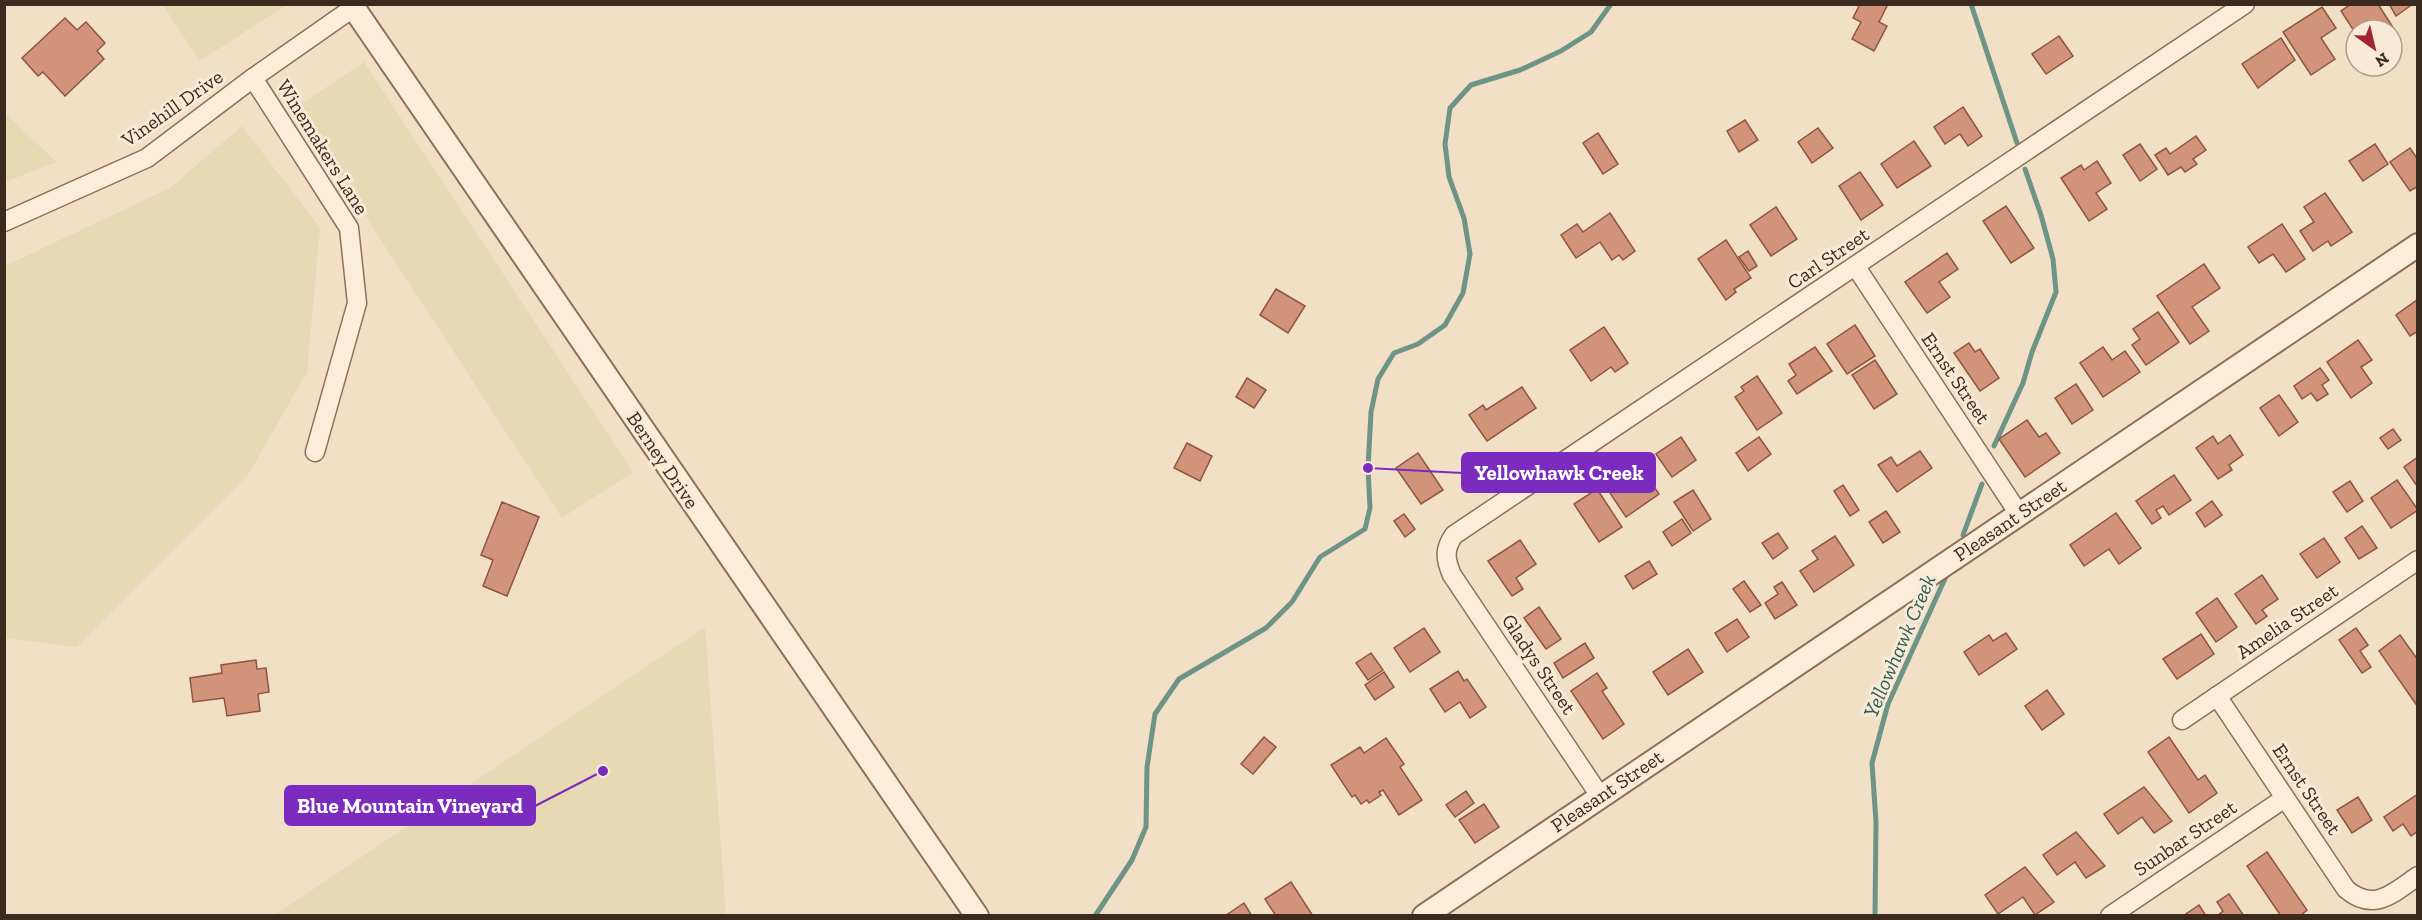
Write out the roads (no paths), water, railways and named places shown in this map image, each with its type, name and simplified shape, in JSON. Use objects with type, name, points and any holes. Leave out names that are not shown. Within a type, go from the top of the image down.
[{"type":"street","name":"Carl Street","points":[[1446,555],[1447,544],[1454,535],[2245,4]]},
{"type":"street","name":"Vinehill Drive","points":[[4,222],[147,158],[352,6]]},
{"type":"street","name":"Berney Drive","points":[[352,6],[977,915]]},
{"type":"street","name":"Winemakers Lane","points":[[253,78],[350,228],[357,303],[315,452]]},
{"type":"street","name":"Pleasant Street","points":[[1424,915],[2418,245]]},
{"type":"street","name":"Ernst Street","points":[[1856,267],[2019,514]]},
{"type":"street","name":"Gladys Street","points":[[1446,555],[1452,574],[1600,796]]},
{"type":"street","name":"Amelia Street","points":[[2182,720],[2418,560]]},
{"type":"street","name":"Ernst Street","points":[[2217,696],[2346,889],[2366,901],[2390,895],[2418,876]]},
{"type":"street","name":"Sunbar Street","points":[[2110,915],[2285,798]]},
{"type":"waterway","name":"Yellowhawk Creek","points":[[1095,916],[1132,860],[1146,827],[1147,767],[1155,714],[1179,679],[1266,628],[1292,602],[1320,557],[1365,529],[1370,508],[1368,468],[1371,412],[1378,379],[1394,353],[1418,344],[1445,325],[1463,293],[1470,254],[1464,218],[1449,177],[1445,144],[1450,108],[1471,85],[1520,70],[1561,51],[1591,32],[1611,4]]},
{"type":"waterway","name":"Yellowhawk Creek","points":[[1971,4],[2017,143]]},
{"type":"waterway","name":"Yellowhawk Creek","points":[[1994,446],[2023,383],[2032,352],[2056,292],[2053,259],[2025,169]]},
{"type":"waterway","name":"Yellowhawk Creek","points":[[1963,535],[1982,484]]},
{"type":"waterway","name":"Yellowhawk Creek","points":[[1875,916],[1876,822],[1872,763],[1888,704],[1948,572]]},
{"type":"place","name":"Yellowhawk Creek","points":[[1368,468]]},
{"type":"place","name":"Blue Mountain Vineyard","points":[[603,771]]}]
